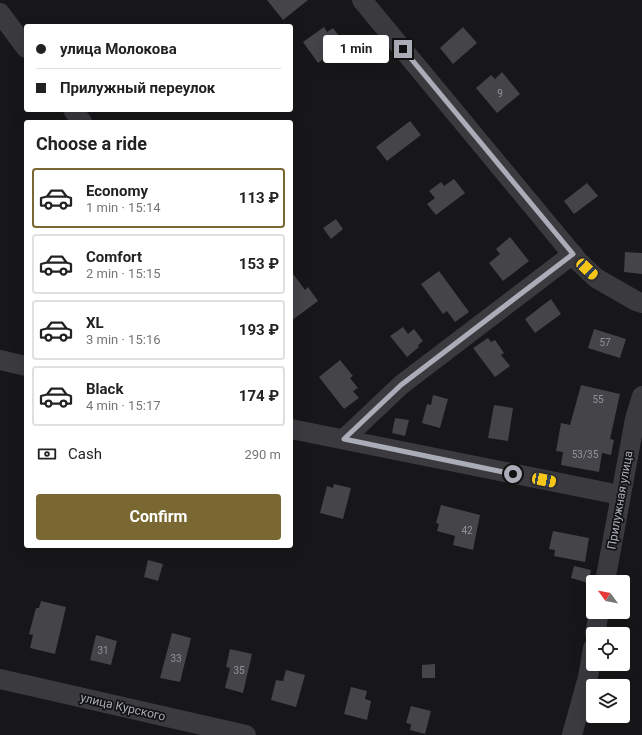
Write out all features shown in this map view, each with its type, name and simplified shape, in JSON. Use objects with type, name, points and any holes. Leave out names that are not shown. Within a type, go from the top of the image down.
[{"type":"street","points":[[362,0],[573,254],[596,278],[642,303]]},
{"type":"street","points":[[0,13],[24,45]]},
{"type":"street","points":[[344,439],[401,385],[573,254]]},
{"type":"street","points":[[0,360],[24,366]]},
{"type":"street","name":"Прилужная улица","points":[[606,575],[634,419],[642,396]]},
{"type":"street","points":[[293,429],[620,496]]},
{"type":"street","points":[[572,735],[589,671]]},
{"type":"street","name":"улица Курского","points":[[0,679],[246,735]]},
{"type":"building","points":[[267,0],[308,0],[283,20]]},
{"type":"building","points":[[324,27],[327,32],[333,28],[345,44],[318,63],[303,42]]},
{"type":"building","points":[[463,27],[477,43],[453,64],[440,48]]},
{"type":"building","points":[[502,72],[520,94],[497,113],[476,88],[491,75],[495,79]]},
{"type":"building","points":[[410,121],[421,135],[387,161],[376,147]]},
{"type":"building","points":[[454,179],[465,193],[436,215],[427,204],[435,198],[429,191],[441,182],[444,186]]},
{"type":"building","points":[[587,183],[598,196],[574,214],[564,201]]},
{"type":"building","points":[[336,219],[343,229],[331,239],[323,228]]},
{"type":"building","points":[[510,237],[529,261],[503,281],[489,263],[500,254],[496,249]]},
{"type":"building","points":[[625,252],[642,253],[642,274],[624,272]]},
{"type":"building","points":[[439,271],[469,312],[455,322],[447,311],[443,314],[421,284]]},
{"type":"building","points":[[293,274],[305,290],[308,287],[318,301],[293,320]]},
{"type":"building","points":[[551,299],[561,314],[535,333],[525,319]]},
{"type":"building","points":[[403,327],[408,334],[414,329],[423,341],[418,345],[419,347],[407,357],[390,336]]},
{"type":"building","points":[[594,329],[626,339],[620,358],[588,348]]},
{"type":"building","points":[[488,338],[491,342],[495,340],[504,353],[501,355],[510,366],[495,377],[473,348]]},
{"type":"building","points":[[340,360],[353,376],[350,378],[358,388],[353,391],[359,398],[344,409],[319,377]]},
{"type":"building","points":[[581,385],[620,394],[610,439],[614,440],[611,455],[602,453],[599,472],[561,465],[563,452],[556,451],[561,423],[570,425]]},
{"type":"building","points":[[433,395],[448,399],[440,428],[422,423],[427,404],[431,405]]},
{"type":"building","points":[[494,405],[513,408],[508,441],[488,438]]},
{"type":"building","points":[[395,418],[409,420],[405,436],[392,433]]},
{"type":"building","points":[[334,484],[351,488],[343,519],[320,513],[327,486],[333,488]]},
{"type":"building","points":[[441,505],[480,515],[473,550],[453,545],[455,536],[437,531],[439,524],[436,523]]},
{"type":"building","points":[[553,531],[589,538],[585,562],[554,556],[555,550],[549,549]]},
{"type":"building","points":[[148,560],[163,564],[158,581],[144,577]]},
{"type":"building","points":[[574,566],[591,570],[590,575],[586,575],[586,582],[571,578]]},
{"type":"building","points":[[41,601],[66,607],[55,654],[30,648],[33,635],[29,634],[36,608],[39,608]]},
{"type":"building","points":[[172,633],[191,638],[180,682],[160,678]]},
{"type":"building","points":[[96,635],[117,641],[111,665],[90,660]]},
{"type":"building","points":[[230,649],[252,654],[243,693],[225,688],[230,668],[226,667]]},
{"type":"building","points":[[435,664],[435,678],[422,678],[422,665]]},
{"type":"building","points":[[286,670],[305,675],[296,707],[271,700],[276,680],[283,681]]},
{"type":"building","points":[[351,687],[367,691],[365,699],[371,701],[367,720],[344,714]]},
{"type":"building","points":[[411,706],[431,711],[425,734],[410,730],[411,724],[406,723]]},
{"type":"route","points":[[403,49],[573,254],[401,385],[344,439],[513,474]]}]
